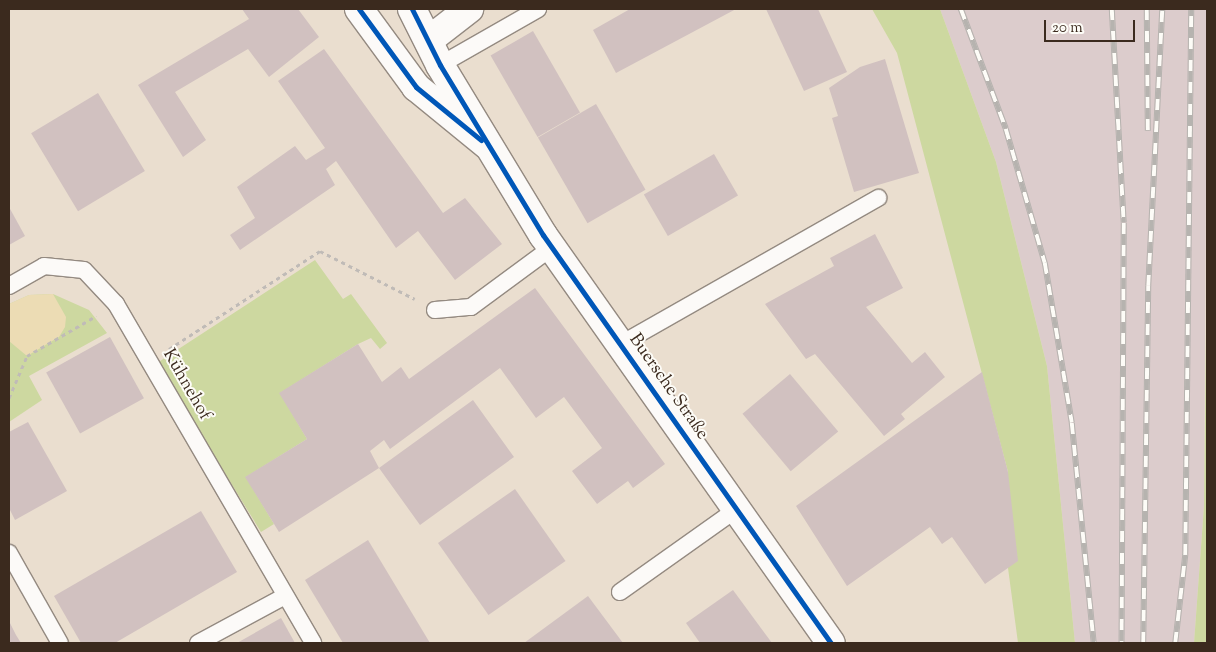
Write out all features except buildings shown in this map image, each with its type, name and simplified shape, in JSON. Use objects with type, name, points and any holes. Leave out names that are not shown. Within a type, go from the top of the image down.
[{"type":"main road","name":"Buersche Straße","points":[[359,9],[416,87],[487,145]]},
{"type":"main road","name":"Buersche Straße","points":[[412,9],[440,65],[487,145],[552,248],[831,643]]},
{"type":"main road","points":[[429,40],[469,9]]},
{"type":"lane","points":[[440,65],[538,9]]},
{"type":"lane","points":[[621,344],[878,198]]},
{"type":"lane","points":[[435,310],[471,307],[552,248]]},
{"type":"lane","name":"Kühnehof","points":[[9,286],[44,266],[84,270],[116,304],[313,643]]},
{"type":"lane","points":[[620,592],[738,509]]},
{"type":"lane","points":[[9,553],[60,643]]},
{"type":"lane","points":[[198,643],[285,596]]},
{"type":"path","points":[[149,362],[320,251],[435,310]]},
{"type":"path","points":[[9,398],[27,356],[116,304]]},
{"type":"shaded area","points":[[940,9],[1207,9],[1204,506],[1194,643],[1075,643],[1047,366],[996,162]]},
{"type":"green space","points":[[872,9],[940,9],[996,162],[1047,366],[1075,643],[1018,643],[1008,568],[1008,472],[897,53]]},
{"type":"green space","points":[[1207,245],[1207,643],[1194,643],[1204,506]]},
{"type":"green space","points":[[315,260],[343,299],[351,294],[387,343],[380,349],[371,338],[358,344],[280,393],[307,439],[246,477],[274,524],[261,532],[157,363]]},
{"type":"green space","points":[[53,294],[89,310],[107,333],[29,376],[42,400],[9,422],[9,304],[29,295]]},
{"type":"sand","points":[[53,294],[66,317],[65,327],[59,337],[27,356],[9,341],[9,304],[29,295]]},
{"type":"railway","points":[[961,9],[1006,129],[1045,263],[1072,423],[1094,643]]},
{"type":"railway","points":[[1112,9],[1124,223],[1122,643]]},
{"type":"railway","points":[[1147,9],[1148,131]]},
{"type":"railway","points":[[1143,643],[1148,286],[1162,9]]},
{"type":"railway","points":[[1175,643],[1185,555],[1191,9]]},
{"type":"cycle path","points":[[359,9],[416,87],[481,140]]},
{"type":"cycle path","points":[[412,9],[440,65],[543,235],[831,643]]}]
